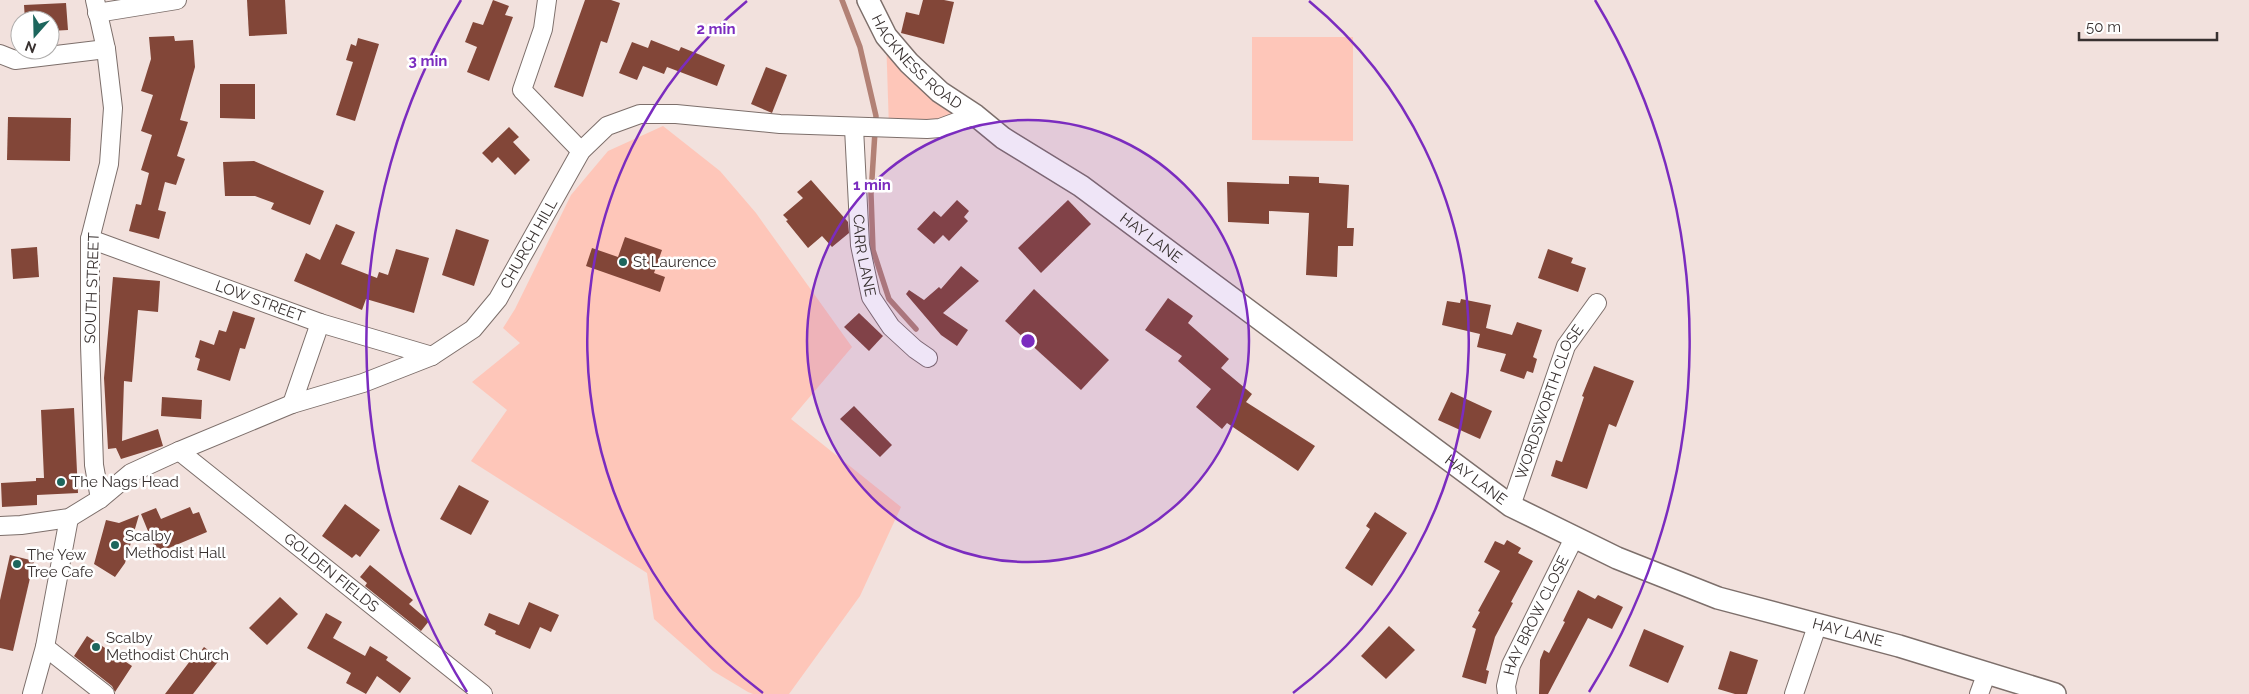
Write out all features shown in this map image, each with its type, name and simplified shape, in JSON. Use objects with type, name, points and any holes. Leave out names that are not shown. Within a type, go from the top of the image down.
[{"type":"street","points":[[96,6],[177,0]]},
{"type":"street","points":[[548,0],[543,29],[522,90],[581,151]]},
{"type":"street","name":"HACKNESS ROAD","points":[[868,0],[886,36],[909,63],[940,92],[975,115]]},
{"type":"street","name":"SOUTH STREET","points":[[96,6],[106,49],[113,108],[109,164],[90,239],[90,364],[94,466],[100,499]]},
{"type":"street","points":[[0,54],[15,60],[106,49]]},
{"type":"street","name":"CHURCH HILL","points":[[69,518],[100,499],[131,473],[292,404],[363,383],[432,356],[473,329],[498,299],[581,151],[607,126],[640,114],[861,128],[940,128],[975,115]]},
{"type":"street","name":"HAY LANE","points":[[975,115],[1003,138],[1081,186],[1511,506],[1617,558],[1718,598],[1899,646],[2055,694]]},
{"type":"street","name":"CARR LANE","points":[[861,128],[860,245],[871,297],[891,326],[915,350],[928,358]]},
{"type":"street","name":"LOW STREET","points":[[90,239],[320,323],[432,356]]},
{"type":"street","name":"WORDSWORTH CLOSE","points":[[1511,506],[1566,346],[1597,303]]},
{"type":"street","points":[[292,404],[320,323]]},
{"type":"street","name":"GOLDEN FIELDS","points":[[179,451],[483,694]]},
{"type":"street","points":[[0,526],[69,518],[45,647],[32,694]]},
{"type":"street","name":"HAY BROW CLOSE","points":[[1507,694],[1506,686],[1511,666],[1574,538]]},
{"type":"street","points":[[1794,694],[1818,626]]},
{"type":"street","points":[[45,647],[106,694]]},
{"type":"street","points":[[1979,694],[1987,672]]},
{"type":"shaded area","points":[[886,36],[975,115],[889,129]]},
{"type":"shaded area","points":[[1252,37],[1353,37],[1353,141],[1252,140]]},
{"type":"shaded area","points":[[663,126],[720,171],[756,213],[852,347],[791,419],[901,507],[860,596],[789,694],[753,694],[713,671],[654,619],[647,573],[471,461],[507,410],[472,382],[520,343],[503,328],[515,309],[571,195],[608,151]]},
{"type":"building","points":[[247,0],[285,0],[287,34],[249,36]]},
{"type":"building","points":[[493,0],[509,6],[505,15],[513,17],[489,81],[467,72],[477,47],[465,42],[473,22],[483,25]]},
{"type":"building","points":[[585,0],[611,0],[620,3],[607,43],[601,41],[583,97],[554,87]]},
{"type":"building","points":[[923,0],[954,2],[944,44],[901,33],[906,12],[919,15]]},
{"type":"building","points":[[66,3],[68,30],[60,30],[60,10],[24,10],[24,5]]},
{"type":"building","points":[[174,36],[175,41],[193,40],[195,67],[180,120],[188,122],[177,156],[185,159],[176,185],[165,182],[158,210],[166,212],[159,239],[129,231],[136,204],[141,205],[149,173],[141,170],[152,135],[141,131],[153,95],[141,91],[151,59],[149,37]]},
{"type":"building","points":[[358,38],[379,44],[355,121],[336,115],[353,62],[346,60],[351,44],[356,46]]},
{"type":"building","points":[[651,40],[679,51],[681,47],[725,65],[717,86],[667,67],[664,74],[643,66],[637,80],[619,73],[632,42],[648,48]]},
{"type":"building","points":[[766,67],[787,75],[772,113],[751,104]]},
{"type":"building","points":[[220,84],[255,84],[255,119],[220,118]]},
{"type":"building","points":[[8,117],[71,118],[70,161],[7,160]]},
{"type":"building","points":[[509,127],[519,137],[513,142],[530,160],[515,175],[498,157],[492,163],[482,153]]},
{"type":"building","points":[[254,161],[324,191],[310,225],[271,209],[274,203],[255,196],[225,196],[223,162]]},
{"type":"building","points":[[1289,176],[1319,177],[1319,183],[1349,185],[1347,228],[1354,228],[1353,246],[1338,246],[1337,277],[1306,275],[1309,213],[1269,211],[1269,224],[1228,222],[1227,182],[1289,184]]},
{"type":"building","points":[[811,180],[848,222],[849,233],[832,247],[822,236],[808,248],[783,215],[803,198],[797,192]]},
{"type":"building","points":[[957,200],[969,211],[964,217],[968,221],[949,241],[943,235],[934,244],[917,229],[934,211],[941,217]]},
{"type":"building","points":[[1068,200],[1091,224],[1041,273],[1018,248]]},
{"type":"building","points":[[336,224],[355,232],[341,264],[377,278],[379,272],[388,275],[396,249],[429,258],[414,313],[366,299],[362,310],[294,281],[306,253],[320,260]]},
{"type":"building","points":[[456,229],[489,240],[474,286],[442,275]]},
{"type":"building","name":"St Laurence","points":[[625,237],[662,250],[654,273],[665,277],[660,292],[586,266],[592,248],[618,257]]},
{"type":"building","points":[[37,247],[39,277],[13,279],[11,249]]},
{"type":"building","points":[[1548,249],[1573,258],[1571,263],[1586,268],[1578,292],[1538,278]]},
{"type":"building","points":[[961,266],[979,281],[943,313],[968,330],[957,346],[941,335],[906,294],[909,290],[924,300],[939,287],[941,289]]},
{"type":"building","points":[[113,277],[160,281],[158,312],[138,310],[132,382],[124,381],[122,441],[158,429],[163,446],[121,459],[116,448],[108,449],[104,378]]},
{"type":"building","points":[[1034,289],[1109,360],[1081,390],[1005,321]]},
{"type":"building","points":[[1168,298],[1193,316],[1188,323],[1229,359],[1221,368],[1252,394],[1246,402],[1315,446],[1298,471],[1227,423],[1222,429],[1196,407],[1211,389],[1178,361],[1182,356],[1145,330]]},
{"type":"building","points":[[1461,299],[1491,305],[1486,328],[1512,335],[1517,322],[1542,330],[1533,357],[1537,359],[1533,373],[1527,371],[1524,379],[1500,371],[1506,354],[1477,347],[1480,334],[1442,325],[1447,301],[1460,303]]},
{"type":"building","points":[[233,311],[255,318],[245,349],[240,348],[230,381],[197,370],[200,359],[195,357],[200,340],[214,345],[219,330],[226,332]]},
{"type":"building","points":[[859,313],[883,336],[869,351],[844,327]]},
{"type":"building","points":[[1594,366],[1634,381],[1616,427],[1609,424],[1587,489],[1551,476],[1556,460],[1562,462],[1584,397],[1582,396]]},
{"type":"building","points":[[1451,392],[1492,411],[1480,439],[1438,420]]},
{"type":"building","points":[[162,397],[202,400],[201,419],[161,416]]},
{"type":"building","points":[[854,406],[892,445],[880,457],[840,419]]},
{"type":"building","points":[[74,408],[78,493],[37,495],[37,505],[2,507],[1,483],[36,481],[36,478],[44,478],[41,410]]},
{"type":"building","points":[[459,485],[489,501],[471,535],[440,519]]},
{"type":"building","points":[[345,504],[380,530],[360,557],[356,554],[352,558],[322,536]]},
{"type":"building","points":[[190,507],[193,514],[199,512],[207,532],[157,553],[141,514],[156,508],[161,519]]},
{"type":"building","points":[[1375,512],[1407,533],[1372,586],[1345,568],[1370,529],[1366,526]]},
{"type":"building","points":[[139,515],[125,563],[115,577],[94,564],[106,520],[119,523]]},
{"type":"building","points":[[1507,540],[1521,548],[1518,553],[1533,561],[1495,637],[1486,670],[1489,671],[1486,684],[1462,677],[1476,629],[1472,627],[1480,612],[1478,611],[1500,571],[1484,562],[1495,541],[1504,545]]},
{"type":"building","points":[[10,555],[34,561],[13,651],[0,648],[0,600]]},
{"type":"building","points":[[370,565],[413,600],[409,604],[429,621],[421,631],[365,586],[367,583],[360,577]]},
{"type":"building","points":[[1578,590],[1595,599],[1598,595],[1623,607],[1612,629],[1588,618],[1548,694],[1539,694],[1540,660],[1544,650],[1549,653],[1565,622],[1563,621]]},
{"type":"building","points":[[280,597],[298,614],[267,645],[249,628]]},
{"type":"building","points":[[529,602],[559,615],[551,632],[540,627],[530,649],[495,634],[496,631],[484,625],[489,613],[519,625]]},
{"type":"building","points":[[326,613],[342,622],[333,638],[365,656],[370,646],[388,657],[386,660],[411,678],[400,693],[377,676],[366,694],[346,683],[351,673],[307,648]]},
{"type":"building","points":[[1389,626],[1415,650],[1386,679],[1361,656]]},
{"type":"building","points":[[1644,629],[1684,646],[1668,683],[1629,666]]},
{"type":"building","points":[[87,636],[132,666],[115,692],[112,686],[74,656]]},
{"type":"building","points":[[204,647],[220,659],[193,694],[165,694],[190,661],[192,663]]},
{"type":"building","points":[[1730,651],[1758,660],[1747,694],[1735,694],[1718,689]]},
{"type":"waterway","points":[[842,0],[860,47],[876,116],[871,194],[873,250],[889,299],[916,329]]},
{"type":"place","name":"St Laurence","points":[[623,262]]},
{"type":"place","name":"The Nags Head","points":[[61,482]]},
{"type":"place","name":"Scalby Methodist Hall","points":[[115,545]]},
{"type":"place","name":"The Yew Tree Cafe","points":[[17,564]]},
{"type":"place","name":"Scalby Methodist Church","points":[[96,647]]}]
